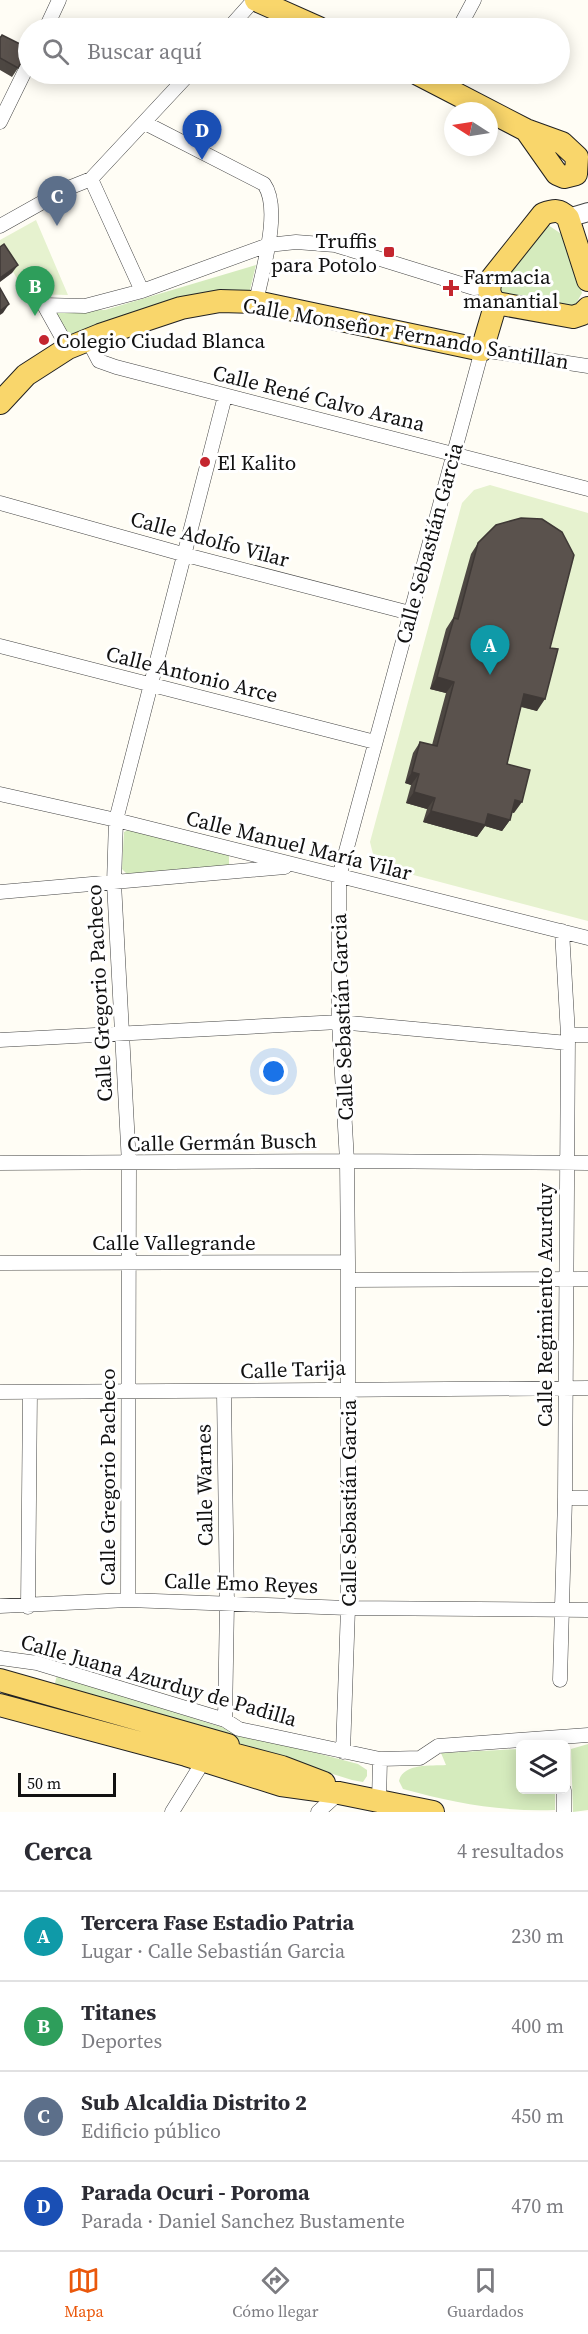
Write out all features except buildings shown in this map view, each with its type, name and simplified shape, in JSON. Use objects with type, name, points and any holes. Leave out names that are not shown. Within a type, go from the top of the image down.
[{"type":"main road","points":[[255,0],[296,18]]},
{"type":"main road","points":[[443,84],[526,130],[552,149],[568,147],[578,162],[576,174],[564,177],[588,280]]},
{"type":"main road","name":"Calle Sebastián Garcia","points":[[482,351],[492,295],[492,278],[543,214],[571,214]]},
{"type":"main road","points":[[492,295],[573,317],[582,314],[588,308]]},
{"type":"main road","name":"Calle Monseñor Fernando Santillan","points":[[0,403],[27,375],[78,344],[181,308],[220,301],[256,302],[482,351]]},
{"type":"main road","points":[[0,1680],[200,1736],[259,1755],[281,1776]]},
{"type":"main road","points":[[0,1692],[191,1756]]},
{"type":"main road","points":[[0,1705],[191,1756]]},
{"type":"main road","points":[[0,1719],[191,1756],[419,1811]]},
{"type":"street","points":[[51,18],[59,0]]},
{"type":"street","points":[[238,18],[255,0]]},
{"type":"street","points":[[464,18],[474,0]]},
{"type":"street","points":[[0,122],[19,84]]},
{"type":"street","points":[[0,226],[66,189],[90,179],[180,84]]},
{"type":"street","points":[[145,123],[264,184],[272,194],[268,245],[256,302]]},
{"type":"street","points":[[90,179],[142,291],[268,245],[296,242],[335,245],[492,295]]},
{"type":"street","name":"Calle René Calvo Arana","points":[[142,291],[85,306],[44,305],[78,344],[99,361],[225,396],[588,489]]},
{"type":"street","name":"Calle Monseñor Fernando Santillan","points":[[482,351],[588,366]]},
{"type":"street","name":"Calle Sebastián Garcia","points":[[343,1752],[348,1608],[348,1262],[347,1161],[339,1022],[339,877],[482,351]]},
{"type":"street","name":"Calle Gregorio Pacheco","points":[[128,1600],[129,1164],[114,883],[116,820],[186,555],[225,396]]},
{"type":"street","name":"Calle Adolfo Vilar","points":[[0,503],[186,555],[410,613]]},
{"type":"street","name":"Calle Antonio Arce","points":[[0,646],[375,742]]},
{"type":"street","name":"Calle Manuel María Vilar","points":[[0,794],[116,820],[588,938]]},
{"type":"street","points":[[0,892],[296,866]]},
{"type":"street","name":"Calle Regimiento Azurduy","points":[[560,1680],[565,1498],[568,1039],[562,931]]},
{"type":"street","points":[[0,1040],[339,1022],[568,1039],[588,1035]]},
{"type":"street","name":"Calle Germán Busch","points":[[0,1163],[347,1161],[588,1163]]},
{"type":"street","name":"Calle Vallegrande","points":[[0,1263],[348,1262]]},
{"type":"street","points":[[348,1280],[588,1279]]},
{"type":"street","name":"Calle Tarija","points":[[0,1392],[588,1388]]},
{"type":"street","points":[[28,1607],[30,1392]]},
{"type":"street","name":"Calle Warnes","points":[[224,1392],[225,1720]]},
{"type":"street","points":[[565,1498],[588,1498]]},
{"type":"street","name":"Calle Emo Reyes","points":[[0,1606],[28,1607],[128,1600],[348,1608],[588,1610]]},
{"type":"street","name":"Calle Juana Azurduy de Padilla","points":[[0,1658],[37,1663],[225,1720],[239,1729],[380,1759],[420,1758],[438,1746],[516,1743]]},
{"type":"street","name":"Calle Juana Azurduy de Padilla","points":[[567,1740],[588,1735]]},
{"type":"street","points":[[172,1812],[191,1756]]},
{"type":"street","points":[[379,1802],[380,1759]]},
{"type":"street","points":[[318,1812],[339,1793]]},
{"type":"street","points":[[564,1794],[564,1812]]},
{"type":"green space","points":[[36,220],[68,295],[25,294],[0,247],[0,240]]},
{"type":"green space","points":[[548,225],[563,235],[582,293],[574,307],[503,293],[499,289],[502,276]]},
{"type":"green space","points":[[256,265],[249,294],[67,338],[56,314],[60,311],[105,310]]},
{"type":"green space","points":[[490,485],[588,513],[588,921],[387,868],[374,858],[370,842],[462,503],[474,490]]},
{"type":"green space","points":[[130,829],[229,855],[229,865],[128,875],[122,869],[124,832]]},
{"type":"green space","points":[[57,1675],[237,1732],[358,1764],[367,1770],[367,1776],[363,1782],[352,1780],[54,1687]]},
{"type":"green space","points":[[588,1744],[588,1810],[573,1812],[571,1749]]},
{"type":"green space","points":[[516,1749],[516,1794],[555,1794],[555,1810],[497,1808],[403,1789],[399,1781],[406,1771],[412,1768],[446,1765],[441,1753]]},
{"type":"place","name":"Parada Ocuri - Poroma","points":[[202,160]]},
{"type":"place","name":"Sub Alcaldia Distrito 2","points":[[57,226]]},
{"type":"place","name":"Truffis para Potolo","points":[[389,252]]},
{"type":"place","name":"Farmacia manantial","points":[[451,288]]},
{"type":"place","name":"Titanes","points":[[35,316]]},
{"type":"place","name":"Colegio Ciudad Blanca","points":[[44,340]]},
{"type":"place","name":"El Kalito","points":[[205,462]]},
{"type":"place","name":"Tercera Fase Estadio Patria","points":[[490,675]]}]
